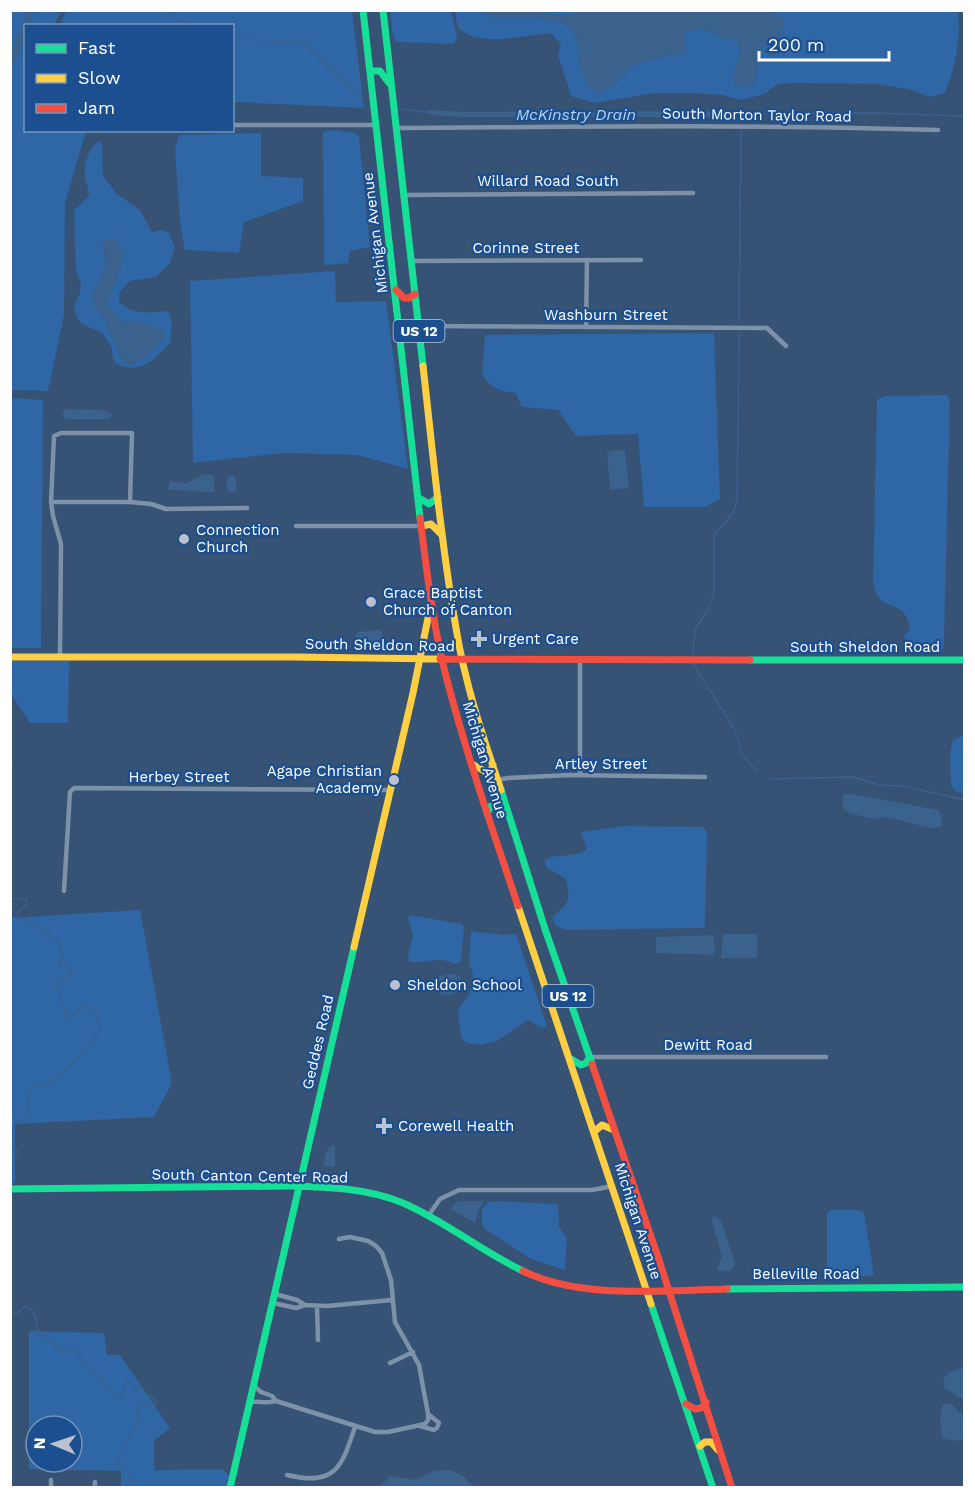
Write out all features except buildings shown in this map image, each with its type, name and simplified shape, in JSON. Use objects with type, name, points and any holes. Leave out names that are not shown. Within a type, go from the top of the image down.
[{"type":"main road","name":"Michigan Avenue","points":[[363,10],[431,603],[442,659],[487,813],[713,1488]]},
{"type":"main road","name":"Michigan Avenue","points":[[383,10],[442,535],[451,604],[462,660],[475,711],[545,929],[706,1402],[732,1488]]},
{"type":"main road","points":[[370,71],[377,69],[382,71],[391,87]]},
{"type":"main road","points":[[395,289],[404,298],[415,294]]},
{"type":"main road","points":[[419,498],[429,504],[438,497]]},
{"type":"main road","points":[[422,526],[431,524],[442,535]]},
{"type":"main road","name":"Geddes Road","points":[[230,1488],[391,790],[431,603]]},
{"type":"main road","name":"South Sheldon Road","points":[[10,657],[964,660]]},
{"type":"main road","points":[[472,764],[486,772],[491,770],[493,765]]},
{"type":"main road","points":[[487,813],[491,806],[497,805],[508,815]]},
{"type":"main road","points":[[570,1058],[574,1063],[582,1065],[587,1063],[590,1057]]},
{"type":"main road","points":[[595,1131],[602,1125],[614,1130]]},
{"type":"main road","name":"South Canton Center Road","points":[[10,1189],[335,1188],[368,1192],[397,1201],[428,1216],[509,1264],[543,1279],[581,1288],[647,1289]]},
{"type":"main road","name":"Belleville Road","points":[[647,1289],[964,1287]]},
{"type":"main road","points":[[685,1403],[695,1409],[701,1408],[706,1402]]},
{"type":"main road","points":[[700,1446],[705,1442],[712,1443],[721,1454]]},
{"type":"street","points":[[234,125],[376,125]]},
{"type":"street","name":"South Morton Taylor Road","points":[[396,128],[813,126],[938,130]]},
{"type":"street","name":"Willard Road South","points":[[403,195],[693,193]]},
{"type":"street","points":[[586,327],[587,260]]},
{"type":"street","name":"Corinne Street","points":[[410,261],[641,260]]},
{"type":"street","name":"Washburn Street","points":[[419,326],[767,328],[786,346]]},
{"type":"street","points":[[60,657],[61,544],[52,516],[51,502],[54,436],[61,433],[132,433],[130,502]]},
{"type":"street","points":[[51,502],[130,502],[151,504],[166,509],[247,508]]},
{"type":"street","points":[[296,526],[422,526]]},
{"type":"street","points":[[580,660],[580,775]]},
{"type":"street","name":"Artley Street","points":[[497,780],[580,775],[705,777]]},
{"type":"street","name":"Herbey Street","points":[[64,891],[65,841],[71,789],[391,790]]},
{"type":"street","name":"Dewitt Road","points":[[590,1057],[826,1057]]},
{"type":"street","points":[[428,1216],[440,1198],[459,1190],[592,1190],[613,1186]]},
{"type":"street","points":[[250,1402],[276,1401],[355,1427],[380,1432],[427,1423],[428,1414],[421,1371],[413,1352],[396,1326],[391,1280],[382,1253],[374,1244],[350,1238],[339,1239]]},
{"type":"street","points":[[275,1294],[297,1300],[305,1305]]},
{"type":"street","points":[[273,1304],[296,1308],[305,1305],[392,1300]]},
{"type":"street","points":[[317,1306],[318,1340]]},
{"type":"street","points":[[390,1363],[413,1352]]},
{"type":"street","points":[[254,1386],[261,1392],[273,1396],[276,1401]]},
{"type":"street","points":[[420,1426],[432,1430],[437,1428],[438,1421],[428,1414]]},
{"type":"street","points":[[287,1475],[302,1478],[319,1477],[334,1472],[344,1459],[355,1427]]},
{"type":"street","points":[[51,1480],[51,1488]]},
{"type":"shaded area","points":[[11,11],[61,11],[54,24],[24,24],[24,132],[86,132],[65,203],[64,315],[48,391],[11,390]]},
{"type":"shaded area","points":[[66,11],[352,11],[364,108],[234,102],[234,24],[60,24]]},
{"type":"shaded area","points":[[390,11],[451,11],[457,37],[455,42],[452,44],[396,42]]},
{"type":"shaded area","points":[[455,11],[483,11],[494,18],[539,18],[566,24],[576,35],[581,68],[611,88],[632,66],[657,58],[685,53],[686,32],[701,28],[726,39],[736,37],[741,53],[734,72],[763,46],[773,44],[779,37],[776,16],[772,11],[958,11],[959,32],[955,63],[945,93],[929,97],[912,90],[879,84],[793,83],[777,84],[765,94],[741,100],[722,95],[655,93],[594,103],[571,96],[558,55],[561,44],[551,33],[503,39],[475,37],[458,28]]},
{"type":"shaded area","points":[[540,11],[588,11],[558,16]]},
{"type":"shaded area","points":[[333,130],[355,133],[359,137],[370,247],[350,251],[348,263],[324,265],[323,132]]},
{"type":"shaded area","points":[[261,133],[261,176],[303,178],[303,201],[244,222],[239,253],[185,250],[180,223],[175,148],[179,135]]},
{"type":"shaded area","points":[[99,141],[102,144],[103,176],[117,194],[140,210],[152,232],[162,230],[169,233],[175,248],[170,263],[156,277],[130,281],[119,293],[119,302],[124,306],[136,311],[168,311],[172,320],[170,343],[152,360],[138,367],[131,368],[114,362],[111,346],[102,333],[82,324],[76,316],[74,306],[80,293],[81,283],[76,272],[74,210],[89,196],[85,167],[95,144]],"holes":[[[103,241],[119,270],[106,304],[121,321],[142,323],[149,355],[131,364],[121,358],[107,329],[106,319],[92,297],[106,266]]]},
{"type":"shaded area","points":[[335,271],[336,302],[386,301],[408,469],[358,455],[284,453],[193,463],[190,281]]},
{"type":"shaded area","points":[[714,333],[720,499],[705,507],[644,507],[638,434],[576,436],[558,410],[522,407],[516,393],[497,388],[482,375],[485,335]]},
{"type":"shaded area","points":[[947,395],[950,401],[943,649],[937,653],[913,652],[906,647],[904,636],[910,628],[907,617],[902,611],[881,600],[873,582],[877,400],[884,396]]},
{"type":"shaded area","points":[[11,398],[43,400],[41,648],[11,648]]},
{"type":"shaded area","points":[[10,661],[69,661],[68,723],[30,723],[11,694]]},
{"type":"shaded area","points":[[964,736],[964,793],[957,792],[951,786],[950,769],[953,740]]},
{"type":"shaded area","points":[[623,826],[703,827],[707,832],[705,926],[702,928],[565,930],[555,925],[552,917],[567,901],[568,887],[566,879],[546,867],[545,860],[556,856],[577,854],[587,849],[581,832]]},
{"type":"shaded area","points":[[140,910],[172,1083],[154,1117],[15,1124],[15,1183],[11,1183],[11,918]]},
{"type":"shaded area","points":[[411,915],[461,924],[464,927],[461,961],[456,964],[442,960],[409,961],[408,955],[413,936],[408,917]]},
{"type":"shaded area","points":[[471,931],[503,935],[516,934],[547,1027],[540,1027],[528,1020],[497,1041],[480,1045],[463,1040],[458,1009],[469,994],[473,982],[469,965]]},
{"type":"shaded area","points":[[488,1202],[558,1204],[559,1227],[567,1238],[565,1270],[531,1259],[485,1229],[482,1223],[482,1209]]},
{"type":"shaded area","points":[[831,1210],[857,1210],[864,1213],[874,1276],[827,1276],[827,1213]]},
{"type":"shaded area","points":[[29,1331],[104,1333],[107,1355],[120,1355],[170,1428],[154,1441],[154,1470],[222,1469],[229,1475],[226,1487],[121,1487],[121,1471],[84,1470],[84,1414],[29,1414]]},
{"type":"water","points":[[588,10],[772,11],[776,16],[783,18],[785,24],[777,39],[763,46],[755,83],[740,88],[734,83],[734,72],[741,53],[736,38],[726,39],[701,28],[686,32],[685,53],[657,58],[632,66],[611,88],[596,94],[586,83],[581,68],[576,35],[566,24],[539,18],[494,18],[483,11],[540,11],[558,16]]},
{"type":"water","points":[[26,11],[34,11],[29,24],[24,24],[24,43],[11,69],[12,50],[24,22]]},
{"type":"water","points":[[428,110],[464,112],[723,111],[741,114],[716,117],[462,117],[433,115],[424,112]]},
{"type":"water","points":[[115,238],[122,251],[122,258],[117,278],[106,304],[121,321],[142,323],[162,329],[165,336],[142,359],[124,364],[107,329],[105,319],[94,307],[92,297],[106,266],[103,241]]},
{"type":"water","points":[[65,409],[103,410],[113,414],[108,419],[66,419],[62,414]]},
{"type":"water","points":[[625,450],[629,488],[611,490],[607,453]]},
{"type":"water","points":[[202,475],[214,476],[214,491],[170,490],[168,488],[170,480],[186,484]]},
{"type":"water","points":[[229,476],[235,476],[237,487],[235,493],[229,492],[227,486]]},
{"type":"water","points":[[380,630],[382,641],[378,643],[357,642],[355,635],[358,632]]},
{"type":"water","points":[[845,794],[938,810],[942,818],[941,827],[930,828],[886,817],[874,819],[849,813],[843,808]]},
{"type":"water","points":[[723,934],[757,934],[757,958],[721,958]]},
{"type":"water","points":[[714,935],[715,955],[656,953],[656,937]]},
{"type":"water","points":[[450,974],[461,978],[461,988],[451,995],[441,994],[437,977]]},
{"type":"water","points":[[333,1145],[335,1147],[335,1167],[323,1166],[326,1151]]},
{"type":"water","points":[[459,1201],[484,1201],[475,1223],[451,1209]]},
{"type":"water","points":[[716,1216],[722,1223],[735,1264],[732,1270],[717,1269],[722,1256],[712,1222],[712,1217]]},
{"type":"water","points":[[964,1367],[964,1400],[945,1388],[943,1378],[950,1372]]},
{"type":"water","points":[[943,1403],[951,1404],[964,1416],[964,1438],[962,1440],[942,1438],[940,1418]]},
{"type":"water","points":[[451,1470],[463,1476],[475,1487],[380,1487],[390,1476],[416,1480],[432,1471]]},
{"type":"waterway","name":"McKinstry Drain","points":[[168,10],[178,20],[192,24]]},
{"type":"waterway","name":"McKinstry Drain","points":[[234,34],[247,39],[281,43],[302,40],[363,101]]},
{"type":"waterway","name":"McKinstry Drain","points":[[403,109],[424,112]]},
{"type":"waterway","points":[[741,114],[873,113],[964,116]]},
{"type":"waterway","name":"McKinstry Drain","points":[[741,115],[741,122]]},
{"type":"waterway","name":"McKinstry Drain","points":[[739,320],[741,130]]},
{"type":"waterway","name":"McKinstry Drain","points":[[693,655],[695,629],[707,611],[714,594],[714,535],[733,513],[737,501],[739,333]]},
{"type":"waterway","name":"McKinstry Drain","points":[[693,664],[732,725],[741,753],[756,771]]},
{"type":"waterway","points":[[10,757],[13,760],[10,773]]},
{"type":"waterway","name":"McKinstry Drain","points":[[768,779],[853,777],[879,785],[903,786],[964,800]]},
{"type":"waterway","points":[[10,898],[27,900],[26,905],[17,913],[18,917],[53,937],[62,948],[60,965],[71,968],[72,972],[66,978],[59,979],[56,984],[64,1005],[65,1017],[72,1017],[81,1007],[89,1007],[96,1012],[101,1027],[85,1050],[60,1075],[46,1084],[32,1086],[27,1106],[29,1119],[18,1122],[14,1116],[10,1115]]},
{"type":"waterway","points":[[10,1145],[19,1155],[17,1159],[10,1159]]},
{"type":"waterway","points":[[10,1313],[16,1314],[25,1307],[30,1309],[35,1315],[39,1335],[52,1342],[61,1353],[76,1350],[89,1371],[100,1376],[113,1396],[122,1396],[127,1381],[155,1399],[154,1409],[140,1405],[136,1427],[117,1461],[132,1478],[136,1488]]},
{"type":"traffic: fast","points":[[363,10],[420,518]]},
{"type":"traffic: fast","points":[[383,10],[423,366]]},
{"type":"traffic: fast","points":[[370,71],[380,71],[389,83]]},
{"type":"traffic: fast","points":[[419,498],[429,504],[438,497]]},
{"type":"traffic: fast","points":[[750,660],[964,660]]},
{"type":"traffic: fast","points":[[501,790],[545,929],[592,1064]]},
{"type":"traffic: fast","points":[[487,813],[491,806],[497,805],[507,814]]},
{"type":"traffic: fast","points":[[230,1488],[354,947]]},
{"type":"traffic: fast","points":[[571,1059],[581,1065],[586,1063],[590,1057]]},
{"type":"traffic: fast","points":[[10,1189],[289,1186],[361,1191],[389,1198],[418,1210],[523,1271]]},
{"type":"traffic: fast","points":[[727,1289],[964,1287]]},
{"type":"traffic: fast","points":[[651,1304],[713,1488]]},
{"type":"traffic: slow","points":[[423,366],[442,531],[460,649],[475,710],[501,790]]},
{"type":"traffic: slow","points":[[422,526],[431,524],[441,534]]},
{"type":"traffic: slow","points":[[354,947],[413,693],[431,603]]},
{"type":"traffic: slow","points":[[10,657],[440,659]]},
{"type":"traffic: slow","points":[[472,764],[486,772],[491,770],[493,765]]},
{"type":"traffic: slow","points":[[518,906],[651,1304]]},
{"type":"traffic: slow","points":[[595,1131],[602,1125],[614,1130]]},
{"type":"traffic: slow","points":[[700,1446],[705,1442],[711,1442],[718,1450]]},
{"type":"traffic: jam","points":[[396,290],[404,298],[415,294]]},
{"type":"traffic: jam","points":[[420,518],[434,620],[447,680],[518,906]]},
{"type":"traffic: jam","points":[[440,659],[750,660]]},
{"type":"traffic: jam","points":[[592,1064],[659,1260],[732,1488]]},
{"type":"traffic: jam","points":[[523,1271],[546,1280],[597,1290],[727,1289]]},
{"type":"traffic: jam","points":[[686,1404],[695,1409],[701,1408],[706,1402]]},
{"type":"place","name":"Connection Church","points":[[184,539]]},
{"type":"place","name":"Grace Baptist Church of Canton","points":[[371,602]]},
{"type":"place","name":"Urgent Care","points":[[479,639]]},
{"type":"place","name":"Agape Christian Academy","points":[[394,780]]},
{"type":"place","name":"Sheldon School","points":[[395,985]]},
{"type":"place","name":"Corewell Health","points":[[384,1126]]}]
